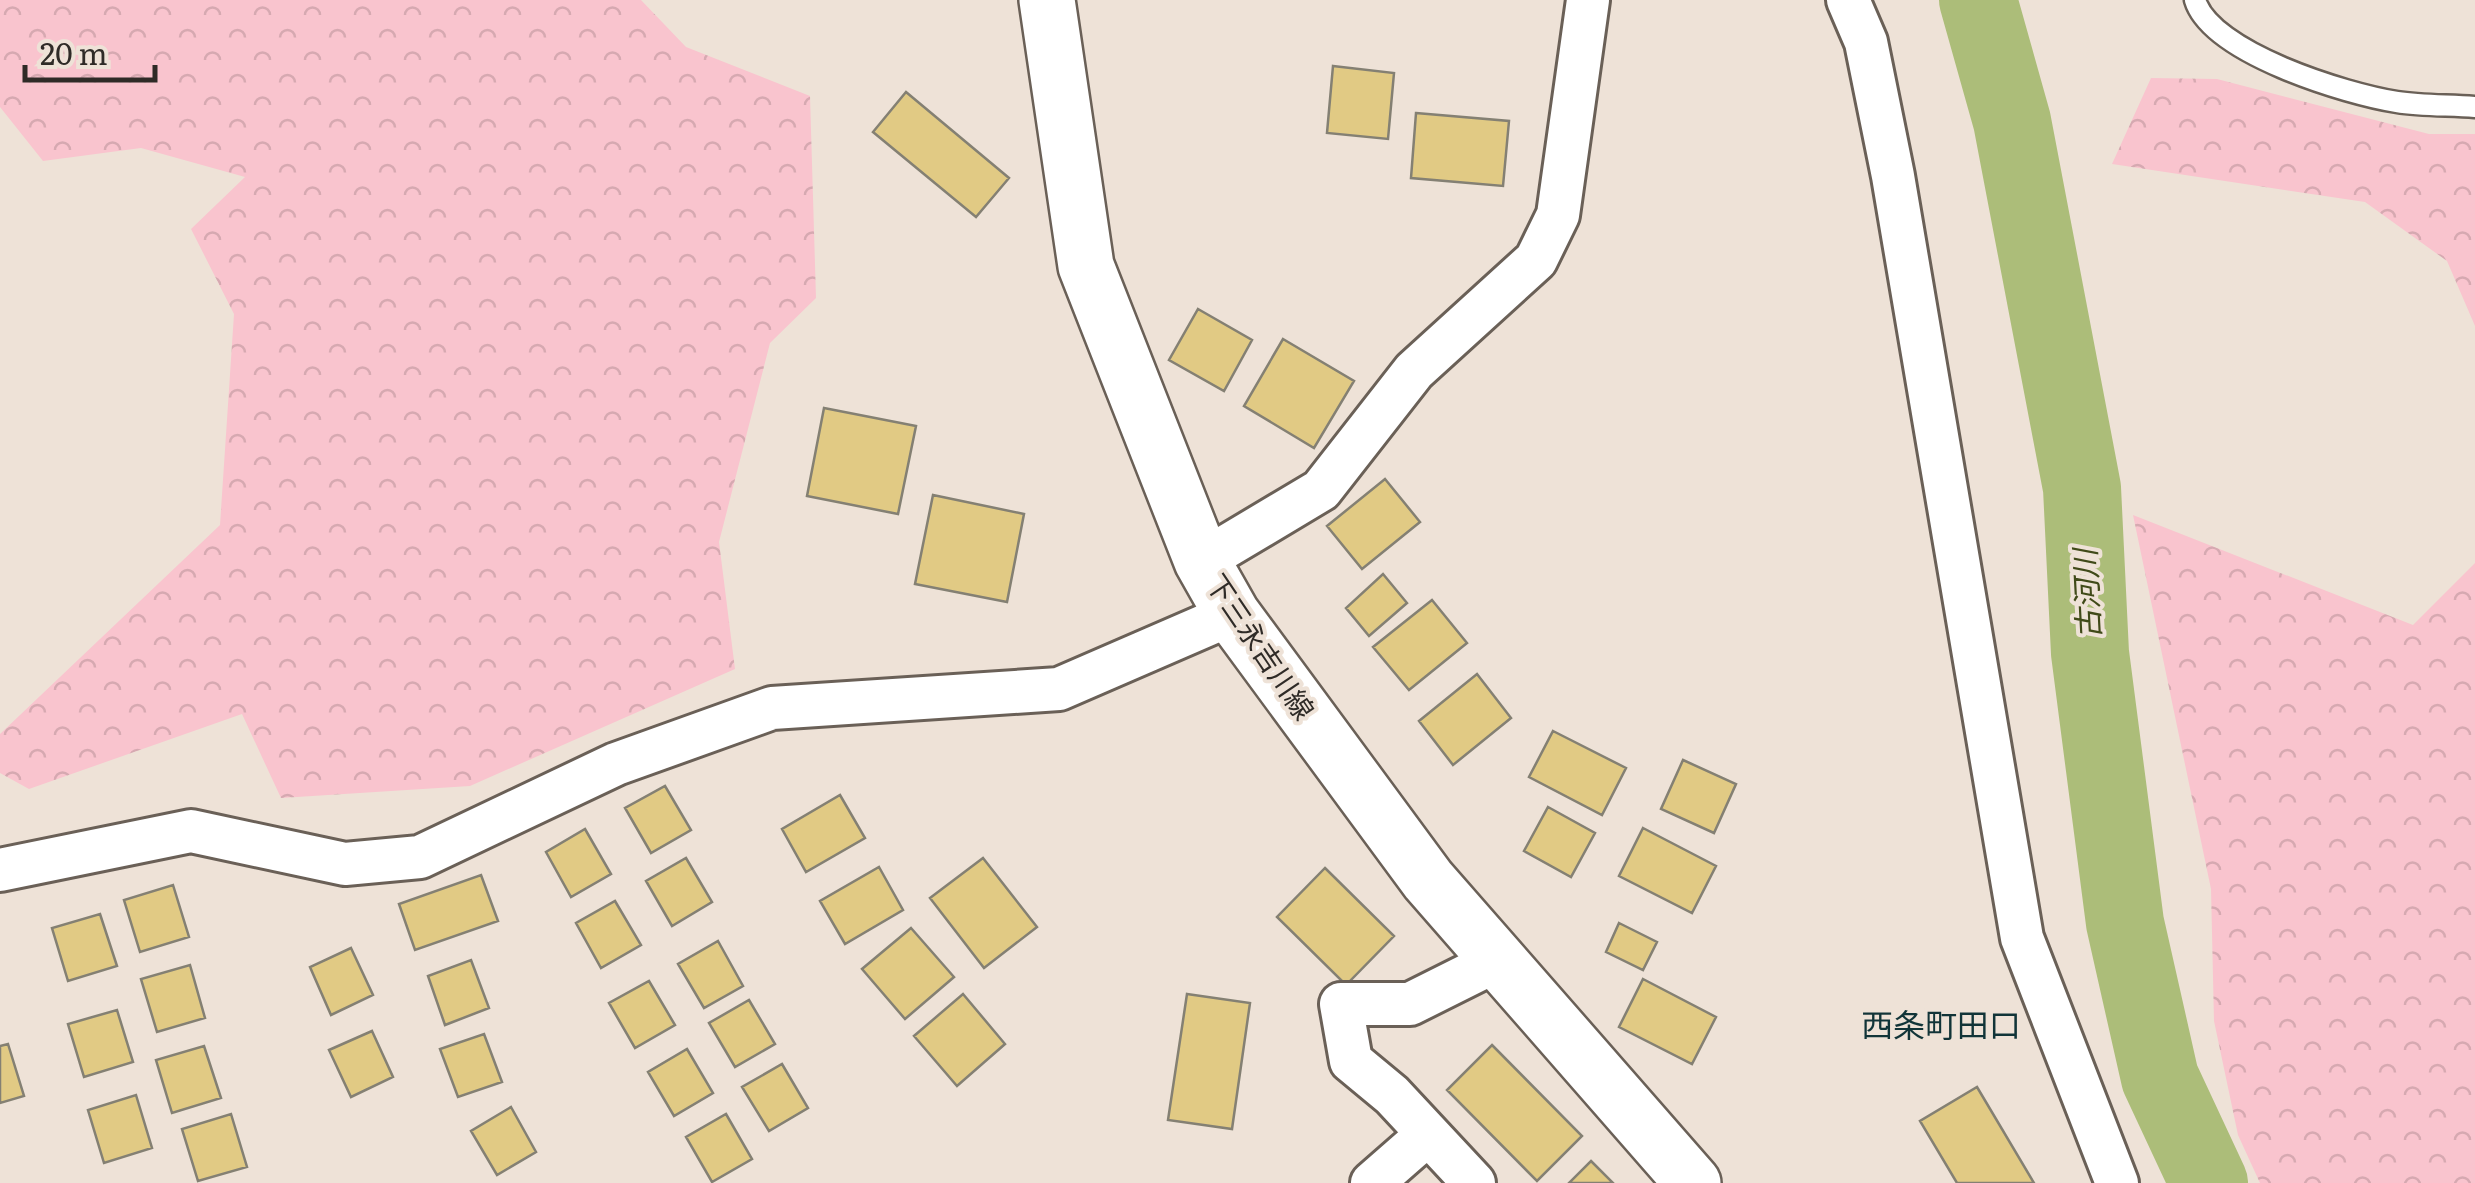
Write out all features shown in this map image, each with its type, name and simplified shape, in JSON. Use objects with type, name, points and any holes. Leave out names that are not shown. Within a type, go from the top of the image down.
[{"type":"main road","name":"下三永吉川線","points":[[1047,0],[1086,266],[1202,561],[1232,614],[1428,880],[1693,1183]]},
{"type":"street","points":[[1202,561],[1320,490],[1414,371],[1536,260],[1558,215],[1588,0]]},
{"type":"street","points":[[1848,0],[1866,42],[1893,176],[2022,938],[2118,1183]]},
{"type":"street","points":[[0,870],[191,830],[345,864],[420,857],[616,764],[772,708],[1059,688],[1232,614]]},
{"type":"street","points":[[1474,1183],[1352,1061],[1341,1004],[1410,1004],[1498,960]]},
{"type":"street","points":[[1372,1183],[1428,1134]]},
{"type":"lane","points":[[2195,0],[2198,9],[2232,44],[2328,84],[2397,102],[2475,106]]},
{"type":"green space","points":[[0,0],[641,0],[686,47],[810,96],[816,298],[770,343],[719,542],[735,669],[470,786],[281,798],[242,714],[29,789],[0,773],[0,734],[220,525],[234,314],[191,229],[245,177],[141,148],[43,161],[0,107]]},
{"type":"green space","points":[[2151,78],[2217,79],[2429,134],[2475,134],[2475,326],[2447,261],[2365,202],[2112,164]]},
{"type":"green space","points":[[2133,515],[2413,625],[2475,563],[2475,1183],[2260,1183],[2238,1135],[2214,1021],[2211,889]]},
{"type":"building","points":[[1333,66],[1394,73],[1388,139],[1327,133]]},
{"type":"building","points":[[906,92],[1009,178],[976,217],[873,132]]},
{"type":"building","points":[[1416,113],[1509,121],[1503,186],[1411,178]]},
{"type":"building","points":[[1198,309],[1252,340],[1224,391],[1169,360]]},
{"type":"building","points":[[1283,339],[1354,381],[1314,448],[1244,406]]},
{"type":"building","points":[[824,408],[916,426],[898,514],[807,496]]},
{"type":"building","points":[[1385,479],[1420,522],[1362,569],[1327,526]]},
{"type":"building","points":[[933,495],[1024,514],[1007,602],[915,584]]},
{"type":"building","points":[[1383,574],[1407,603],[1369,636],[1346,608]]},
{"type":"building","points":[[1432,600],[1467,643],[1409,690],[1373,647]]},
{"type":"building","points":[[1477,674],[1511,718],[1453,765],[1419,721]]},
{"type":"building","points":[[1553,731],[1626,768],[1602,815],[1529,777]]},
{"type":"building","points":[[1683,760],[1736,784],[1714,833],[1661,809]]},
{"type":"building","points":[[665,786],[691,830],[651,853],[625,808]]},
{"type":"building","points":[[840,795],[865,838],[806,872],[782,829]]},
{"type":"building","points":[[1548,807],[1595,833],[1571,877],[1524,851]]},
{"type":"building","points":[[1643,828],[1716,866],[1692,913],[1619,876]]},
{"type":"building","points":[[585,829],[611,874],[571,897],[546,852]]},
{"type":"building","points":[[686,858],[712,902],[672,926],[646,881]]},
{"type":"building","points":[[983,858],[1037,927],[984,968],[930,898]]},
{"type":"building","points":[[879,867],[903,910],[845,944],[820,901]]},
{"type":"building","points":[[1325,868],[1394,936],[1346,985],[1277,917]]},
{"type":"building","points":[[481,875],[498,921],[415,950],[399,904]]},
{"type":"building","points":[[173,885],[189,937],[140,952],[124,900]]},
{"type":"building","points":[[615,901],[641,945],[601,968],[576,923]]},
{"type":"building","points":[[100,914],[117,966],[68,981],[52,928]]},
{"type":"building","points":[[1619,923],[1657,942],[1643,970],[1606,952]]},
{"type":"building","points":[[911,928],[954,977],[905,1019],[862,969]]},
{"type":"building","points":[[718,941],[743,986],[704,1008],[678,964]]},
{"type":"building","points":[[351,948],[373,995],[331,1015],[310,967]]},
{"type":"building","points":[[471,960],[489,1008],[445,1025],[428,976]]},
{"type":"building","points":[[190,965],[205,1018],[157,1032],[141,979]]},
{"type":"building","points":[[1643,979],[1716,1017],[1692,1064],[1619,1027]]},
{"type":"building","points":[[649,981],[675,1025],[635,1048],[609,1003]]},
{"type":"building","points":[[963,994],[1005,1044],[957,1086],[914,1036]]},
{"type":"building","points":[[1187,994],[1250,1003],[1232,1129],[1168,1120]]},
{"type":"building","points":[[749,1000],[775,1044],[735,1067],[709,1023]]},
{"type":"building","points":[[117,1010],[133,1062],[84,1077],[68,1024]]},
{"type":"building","points":[[372,1031],[393,1077],[351,1097],[329,1050]]},
{"type":"building","points":[[484,1034],[502,1082],[458,1097],[440,1049]]},
{"type":"building","points":[[8,1044],[24,1096],[0,1103],[0,1046]]},
{"type":"building","points":[[1492,1045],[1582,1136],[1537,1181],[1447,1090]]},
{"type":"building","points":[[204,1046],[221,1098],[172,1113],[156,1060]]},
{"type":"building","points":[[687,1049],[713,1093],[674,1116],[648,1072]]},
{"type":"building","points":[[782,1064],[808,1108],[769,1131],[742,1087]]},
{"type":"building","points":[[1977,1087],[2034,1183],[1957,1183],[1920,1121]]},
{"type":"building","points":[[136,1095],[152,1148],[104,1163],[88,1110]]},
{"type":"building","points":[[511,1107],[536,1152],[497,1175],[471,1131]]},
{"type":"building","points":[[231,1114],[247,1167],[198,1181],[182,1129]]},
{"type":"building","points":[[726,1114],[752,1159],[712,1182],[686,1137]]},
{"type":"building","points":[[1591,1161],[1613,1183],[1569,1183]]},
{"type":"waterway","name":"古河川","points":[[1978,0],[2012,121],[2082,488],[2090,653],[2125,923],[2160,1078],[2209,1183]]},
{"type":"district","name":"西条町田口","points":[[1941,1026]]}]
